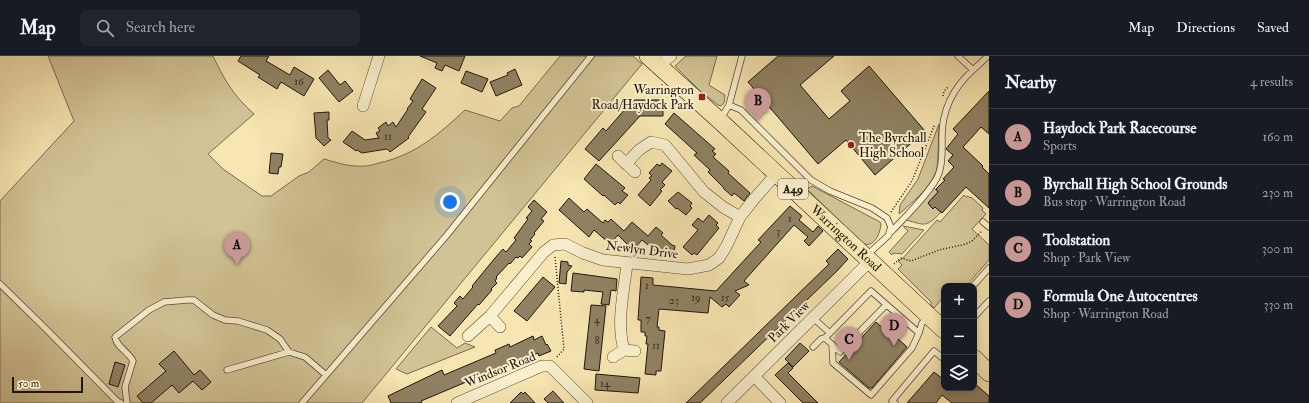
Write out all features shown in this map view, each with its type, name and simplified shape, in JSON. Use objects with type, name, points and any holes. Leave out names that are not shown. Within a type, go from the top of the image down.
[{"type":"main road","name":"Warrington Road","points":[[659,59],[720,121],[941,327]]},
{"type":"main road","points":[[977,361],[989,373]]},
{"type":"street","points":[[363,106],[379,56]]},
{"type":"street","points":[[626,164],[639,150],[652,142],[666,144],[704,192],[740,217]]},
{"type":"street","points":[[618,156],[635,172]]},
{"type":"street","name":"Newlyn Drive","points":[[554,245],[565,244],[583,253],[603,260],[627,264],[688,269],[709,265],[719,258],[726,247],[740,217],[777,174]]},
{"type":"street","points":[[468,336],[490,316],[544,252],[554,245]]},
{"type":"street","name":"Park View","points":[[727,403],[813,318],[868,259]]},
{"type":"street","points":[[613,357],[629,350],[621,337],[621,318],[627,264]]},
{"type":"street","points":[[490,316],[500,326]]},
{"type":"street","name":"Windsor Road","points":[[457,403],[542,366],[550,366],[587,403]]},
{"type":"street","points":[[754,376],[780,403]]},
{"type":"lane","points":[[302,403],[447,234],[591,56]]},
{"type":"lane","points":[[720,121],[730,105],[742,56]]},
{"type":"lane","points":[[958,56],[973,70]]},
{"type":"lane","points":[[868,259],[922,198],[939,174],[944,117],[949,101],[952,94],[965,77],[988,56]]},
{"type":"lane","points":[[730,105],[741,110],[751,119],[811,180],[830,191],[872,208],[887,218],[891,227],[888,236]]},
{"type":"lane","points":[[976,283],[989,268]]},
{"type":"lane","points":[[0,284],[117,401],[121,403]]},
{"type":"lane","points":[[813,347],[825,338],[871,291],[919,333]]},
{"type":"lane","points":[[127,403],[125,387],[133,361],[131,357],[117,345],[114,337],[149,310],[164,302],[194,300],[213,315],[225,320],[238,321],[267,330],[280,339],[288,352]]},
{"type":"lane","points":[[977,314],[989,301]]},
{"type":"lane","points":[[825,338],[840,352],[886,305]]},
{"type":"lane","points":[[832,344],[833,363],[871,395],[912,348],[922,323],[930,316]]},
{"type":"lane","points":[[813,318],[830,333]]},
{"type":"lane","points":[[895,403],[892,401],[934,350],[941,356]]},
{"type":"lane","points":[[227,370],[288,352],[305,357],[326,375]]},
{"type":"path","points":[[942,100],[944,91],[949,85]]},
{"type":"path","points":[[887,218],[912,181],[937,118]]},
{"type":"path","points":[[884,274],[901,258],[911,261],[939,250],[966,244],[972,241],[986,225]]},
{"type":"path","points":[[550,366],[564,349],[554,245]]},
{"type":"shaded area","points":[[48,56],[213,56],[230,87],[254,114],[208,154],[223,169],[262,196],[271,196],[299,176],[309,172],[324,159],[345,165],[363,166],[404,155],[435,136],[465,110],[500,121],[512,108],[519,106],[560,56],[633,56],[642,64],[362,403],[0,403],[0,201],[74,121]]},
{"type":"shaded area","points":[[686,56],[717,56],[709,85],[725,95],[724,103],[721,106],[699,90],[675,66]]},
{"type":"shaded area","points":[[939,124],[936,172],[925,190],[899,214],[900,205],[918,179]]},
{"type":"shaded area","points":[[812,186],[880,222],[881,224],[876,240],[870,244],[862,243],[807,189]]},
{"type":"shaded area","points":[[934,188],[938,192],[928,203],[933,209],[935,207],[941,212],[925,224],[906,220]]},
{"type":"shaded area","points":[[964,195],[966,197],[971,197],[983,208],[982,210],[986,214],[972,229],[989,245],[989,260],[969,283],[941,283],[941,300],[934,308],[931,305],[931,302],[898,269],[902,265],[898,261],[902,259],[937,220],[940,222]]},
{"type":"shaded area","points":[[903,226],[924,230],[902,254],[893,253],[892,255],[889,252],[908,231]]},
{"type":"shaded area","points":[[431,327],[457,348],[465,343],[475,347],[407,374],[396,369]]},
{"type":"building","points":[[241,56],[269,56],[266,61],[290,75],[294,67],[314,79],[304,96],[281,82],[277,89],[258,77],[260,75],[238,61]]},
{"type":"building","points":[[420,56],[465,56],[459,71],[445,65],[442,71],[435,68],[437,63]]},
{"type":"building","points":[[778,56],[834,56],[800,85],[829,119],[850,101],[841,91],[869,66],[925,131],[875,175],[846,140],[818,164],[748,82]]},
{"type":"building","points":[[515,69],[522,85],[496,96],[490,82],[508,75],[507,73]]},
{"type":"building","points":[[328,70],[340,85],[345,81],[353,91],[339,102],[319,78]]},
{"type":"building","points":[[466,71],[488,79],[482,92],[461,83]]},
{"type":"building","points":[[422,79],[436,88],[422,109],[426,112],[408,137],[409,138],[390,152],[387,149],[362,153],[357,150],[356,151],[343,142],[352,131],[365,140],[379,138],[376,133],[380,131],[378,128],[386,122],[388,126],[393,122],[396,127],[413,101],[410,99]]},
{"type":"building","points":[[989,91],[989,134],[981,127],[963,147],[983,166],[982,167],[989,174],[989,208],[966,187],[942,213],[935,207],[933,209],[928,203],[938,192],[936,189],[945,180],[943,179],[954,167],[948,161],[953,155],[946,149],[958,134],[953,129]]},
{"type":"building","points":[[633,100],[663,100],[663,116],[640,116],[599,161],[585,149],[603,128],[606,131]]},
{"type":"building","points":[[329,112],[329,120],[327,120],[328,138],[331,140],[324,146],[316,138],[314,113]]},
{"type":"building","points":[[674,113],[715,149],[712,151],[716,154],[713,157],[750,193],[744,201],[734,193],[732,196],[723,188],[708,172],[710,170],[694,155],[697,153],[665,124]]},
{"type":"building","points":[[271,153],[283,154],[281,167],[279,167],[278,174],[269,173]]},
{"type":"building","points":[[662,163],[672,171],[662,182],[665,185],[660,190],[662,191],[650,206],[638,195],[651,180],[649,178],[652,176],[649,173],[657,164],[660,166]]},
{"type":"building","points":[[596,164],[625,188],[622,191],[628,195],[620,204],[618,202],[615,205],[584,179]]},
{"type":"building","points":[[678,192],[692,203],[690,206],[692,208],[686,215],[677,208],[676,209],[668,201]]},
{"type":"building","points":[[569,198],[584,212],[587,209],[603,223],[605,220],[608,222],[611,219],[624,231],[632,222],[648,236],[656,227],[663,233],[661,235],[675,246],[674,253],[662,252],[660,250],[658,253],[642,240],[633,250],[618,235],[610,244],[594,230],[589,237],[559,210]]},
{"type":"building","points":[[534,200],[547,212],[541,219],[544,221],[530,240],[532,241],[529,244],[532,247],[522,258],[520,256],[518,258],[516,257],[496,277],[497,278],[495,281],[497,283],[491,289],[492,290],[450,336],[438,326],[457,306],[454,303],[460,296],[463,299],[503,249],[506,252],[516,240],[514,238],[532,211],[528,207]]},
{"type":"building","points":[[790,206],[802,216],[799,220],[813,232],[818,226],[823,231],[809,246],[804,241],[808,237],[794,225],[744,281],[749,285],[735,291],[740,295],[729,307],[726,304],[722,307],[710,297],[708,313],[659,309],[657,327],[659,327],[659,330],[665,331],[661,371],[656,371],[656,375],[645,374],[648,344],[646,344],[647,336],[645,336],[645,332],[641,332],[641,320],[638,320],[641,277],[653,278],[653,285],[716,291],[761,242],[758,240]]},
{"type":"building","points":[[709,215],[718,223],[716,225],[719,228],[697,255],[694,253],[692,255],[683,247],[698,230],[692,225],[698,218],[703,222]]},
{"type":"building","points":[[838,249],[848,259],[837,271],[700,403],[686,403],[829,264],[826,261]]},
{"type":"building","points":[[561,261],[568,262],[568,265],[572,266],[567,272],[566,284],[559,283]]},
{"type":"building","points":[[573,273],[617,279],[616,291],[611,290],[609,305],[601,304],[603,292],[584,290],[584,292],[571,291]]},
{"type":"building","points":[[543,277],[555,287],[527,321],[514,311]]},
{"type":"building","points":[[591,305],[606,306],[599,371],[584,369]]},
{"type":"building","points":[[876,322],[885,330],[887,329],[907,347],[872,388],[869,388],[839,362]]},
{"type":"building","points":[[533,336],[534,340],[542,336],[546,345],[547,344],[551,351],[539,356],[538,353],[483,375],[421,401],[422,403],[391,403],[388,396],[442,370],[444,375],[496,353],[495,350],[509,344],[510,347]]},
{"type":"building","points":[[800,343],[809,351],[793,367],[785,359]]},
{"type":"building","points":[[174,351],[194,375],[200,370],[211,382],[202,390],[193,381],[179,393],[172,385],[151,403],[143,403],[137,396],[166,371],[159,364]]},
{"type":"building","points":[[115,362],[125,365],[118,387],[109,384]]},
{"type":"building","points":[[788,363],[793,368],[788,373],[818,403],[803,403],[775,375]]},
{"type":"building","points":[[934,372],[941,378],[941,391],[977,391],[977,386],[989,396],[989,403],[952,403],[942,395],[936,403],[907,403]]},
{"type":"building","points":[[596,374],[640,378],[638,393],[595,390]]},
{"type":"building","points":[[553,391],[564,403],[548,403],[544,399]]},
{"type":"building","points":[[521,392],[523,394],[525,392],[535,403],[510,403]]},
{"type":"place","name":"Warrington Road/Haydock Park","points":[[702,97]]},
{"type":"place","name":"Byrchall High School Grounds","points":[[758,121]]},
{"type":"place","name":"The Byrchall High School","points":[[851,145]]},
{"type":"place","name":"Haydock Park Racecourse","points":[[237,265]]},
{"type":"place","name":"Formula One Autocentres","points":[[894,346]]},
{"type":"place","name":"Toolstation","points":[[849,360]]}]
